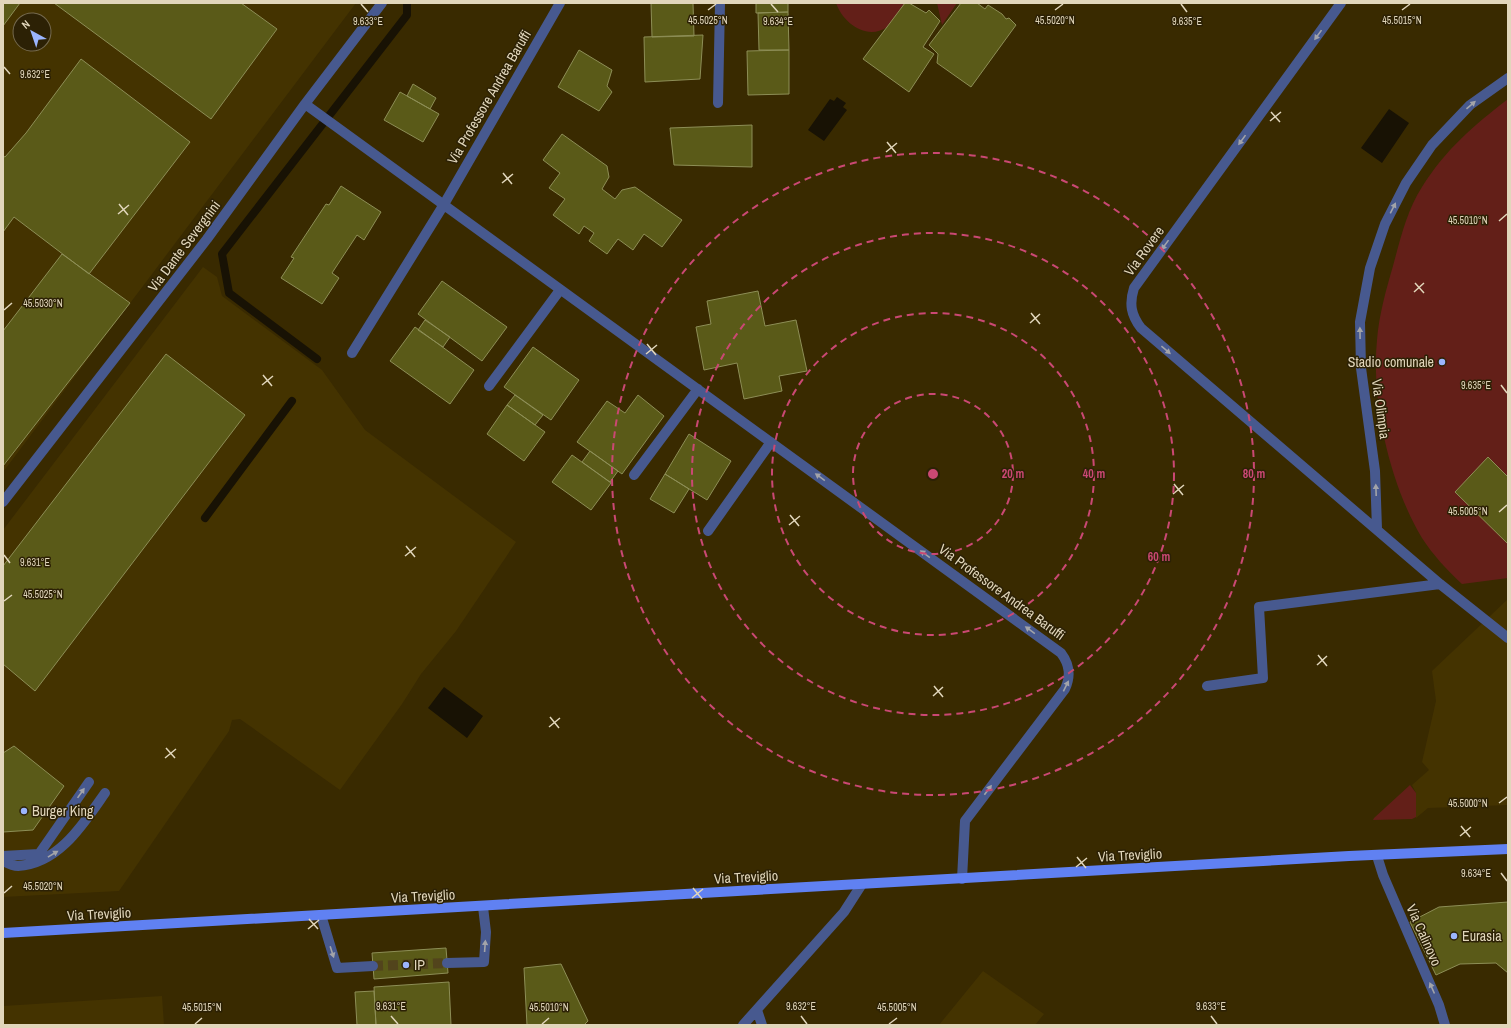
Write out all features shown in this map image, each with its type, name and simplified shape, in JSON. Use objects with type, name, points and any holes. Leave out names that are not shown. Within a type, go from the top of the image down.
[{"type":"main road","name":"Via Treviglio","points":[[3,933],[483,907],[1349,856],[1377,856],[1508,849]]},
{"type":"street","name":"Via Dante Severgnini","points":[[3,502],[207,240],[305,104],[382,3]]},
{"type":"street","name":"Via Professore Andrea Baruffi","points":[[352,353],[443,206],[560,3]]},
{"type":"street","points":[[718,103],[720,3]]},
{"type":"street","name":"Via Rovere","points":[[1341,3],[1134,288],[1131,298],[1131,309],[1134,320],[1141,328],[1377,529]]},
{"type":"street","name":"Via Olimpia","points":[[1377,529],[1375,471],[1361,368],[1360,322],[1370,268],[1389,217],[1406,183],[1432,145],[1470,105],[1508,78]]},
{"type":"street","name":"Via Professore Andrea Baruffi","points":[[305,104],[443,206],[772,442],[1061,653],[1066,660],[1070,674],[1065,689],[965,821],[962,879]]},
{"type":"street","points":[[489,386],[560,290]]},
{"type":"street","points":[[634,476],[698,389]]},
{"type":"street","points":[[708,531],[772,442]]},
{"type":"street","points":[[1377,529],[1440,584],[1508,638]]},
{"type":"street","points":[[1207,686],[1263,678],[1259,607],[1440,584]]},
{"type":"street","points":[[3,856],[39,854],[89,782]]},
{"type":"street","points":[[3,861],[17,866],[42,860],[60,849],[85,822],[105,793]]},
{"type":"street","name":"Via Calinovo","points":[[1377,856],[1383,875],[1439,1005],[1445,1025]]},
{"type":"street","points":[[743,1025],[844,912],[862,884]]},
{"type":"street","points":[[447,963],[484,962],[486,932],[483,907]]},
{"type":"street","points":[[321,915],[337,968],[373,966]]},
{"type":"street","points":[[757,1010],[762,1025]]},
{"type":"shaded area","points":[[3,3],[356,3],[3,472]]},
{"type":"shaded area","points":[[836,3],[907,3],[890,25],[879,31],[872,32],[864,31],[850,23],[839,10]]},
{"type":"shaded area","points":[[937,3],[957,3],[942,25]]},
{"type":"shaded area","points":[[837,97],[846,103],[843,107],[847,110],[824,141],[808,130],[830,99],[834,101]]},
{"type":"shaded area","name":"Stadio comunale","points":[[1508,99],[1508,578],[1462,584],[1440,562],[1422,538],[1411,517],[1392,468],[1380,416],[1377,390],[1377,340],[1383,303],[1404,225],[1412,205],[1431,173],[1441,161],[1461,139]]},
{"type":"shaded area","points":[[1389,109],[1409,123],[1382,163],[1361,148]]},
{"type":"shaded area","points":[[203,267],[217,277],[222,296],[322,370],[365,430],[516,542],[456,631],[421,674],[402,704],[340,790],[240,719],[232,720],[229,731],[119,891],[3,897],[3,530]]},
{"type":"shaded area","points":[[1508,599],[1508,805],[1428,808],[1416,818],[1416,793],[1412,785],[1429,770],[1422,762],[1436,701],[1432,671]]},
{"type":"shaded area","points":[[444,687],[483,716],[467,738],[428,708]]},
{"type":"shaded area","points":[[1410,785],[1416,793],[1416,817],[1412,819],[1373,820],[1374,818]]},
{"type":"shaded area","points":[[983,971],[1044,1014],[1035,1025],[939,1025]]},
{"type":"shaded area","points":[[162,996],[164,1025],[3,1025],[3,1006]]},
{"type":"building","points":[[3,3],[20,3],[12,12],[3,26]]},
{"type":"building","points":[[54,3],[241,3],[277,29],[211,119]]},
{"type":"building","points":[[651,3],[693,3],[694,36],[652,37]]},
{"type":"building","points":[[756,3],[788,3],[788,12],[756,13]]},
{"type":"building","points":[[905,3],[909,3],[926,13],[929,10],[940,21],[923,47],[934,54],[909,92],[863,59]]},
{"type":"building","points":[[961,3],[977,3],[985,9],[988,5],[1002,14],[1006,19],[1009,18],[1016,25],[971,87],[937,63],[938,54],[929,45]]},
{"type":"building","points":[[788,12],[789,50],[759,50],[758,13]]},
{"type":"building","points":[[703,35],[700,79],[645,82],[644,37]]},
{"type":"building","points":[[579,50],[612,70],[607,86],[612,92],[599,111],[558,87]]},
{"type":"building","points":[[789,50],[789,94],[748,95],[747,51]]},
{"type":"building","points":[[81,59],[190,142],[89,274],[14,217],[3,232],[3,156],[5,157],[26,133]]},
{"type":"building","points":[[413,84],[436,98],[430,109],[407,96]]},
{"type":"building","points":[[400,92],[439,114],[423,142],[384,120]]},
{"type":"building","points":[[752,125],[752,167],[674,165],[670,128]]},
{"type":"building","points":[[562,134],[607,166],[609,177],[602,189],[615,199],[622,190],[635,187],[682,220],[662,247],[644,234],[633,250],[618,239],[607,254],[589,241],[594,233],[584,226],[579,234],[553,215],[565,199],[549,188],[560,173],[543,160]]},
{"type":"building","points":[[341,186],[381,212],[364,240],[357,235],[332,273],[339,278],[322,304],[281,278],[294,258],[291,257],[326,204],[329,205]]},
{"type":"building","points":[[62,254],[130,303],[3,466],[3,331]]},
{"type":"building","points":[[442,281],[507,327],[482,361],[418,314]]},
{"type":"building","points":[[758,291],[765,326],[796,320],[807,371],[779,376],[782,391],[744,399],[737,363],[704,370],[696,327],[711,324],[707,301]]},
{"type":"building","points":[[425,320],[450,337],[443,347],[418,330]]},
{"type":"building","points":[[415,327],[474,370],[450,404],[390,361]]},
{"type":"building","points":[[533,347],[579,380],[551,420],[504,387]]},
{"type":"building","points":[[166,354],[245,415],[35,691],[3,664],[3,566]]},
{"type":"building","points":[[515,395],[543,415],[535,425],[507,405]]},
{"type":"building","points":[[638,395],[664,416],[622,474],[577,442],[607,401],[625,413]]},
{"type":"building","points":[[507,405],[545,432],[524,461],[487,434]]},
{"type":"building","points":[[689,434],[731,461],[707,500],[665,474]]},
{"type":"building","points":[[590,451],[618,471],[610,482],[582,462]]},
{"type":"building","points":[[572,455],[611,483],[591,510],[552,482]]},
{"type":"building","points":[[1488,457],[1508,477],[1508,544],[1455,492]]},
{"type":"building","points":[[665,474],[689,489],[674,513],[650,499]]},
{"type":"building","points":[[14,746],[64,786],[33,830],[3,832],[3,753]]},
{"type":"building","points":[[1508,902],[1508,973],[1496,963],[1460,964],[1436,975],[1410,922],[1439,907]]},
{"type":"building","points":[[446,948],[448,973],[374,979],[372,953]]},
{"type":"building","points":[[561,964],[588,1021],[584,1025],[527,1025],[524,968]]},
{"type":"building","points":[[449,982],[451,1025],[376,1025],[374,987]]},
{"type":"building","points":[[374,991],[376,1025],[357,1025],[355,992]]},
{"type":"waterway","points":[[317,359],[229,293],[222,254],[407,15],[407,3]]},
{"type":"waterway","points":[[205,518],[292,401]]},
{"type":"tunnel","points":[[373,966],[447,963]]},
{"type":"place","name":"Stadio comunale","points":[[1442,362]]},
{"type":"place","name":"Burger King","points":[[24,811]]},
{"type":"place","name":"Eurasia","points":[[1454,936]]},
{"type":"place","name":"IP","points":[[406,965]]}]
